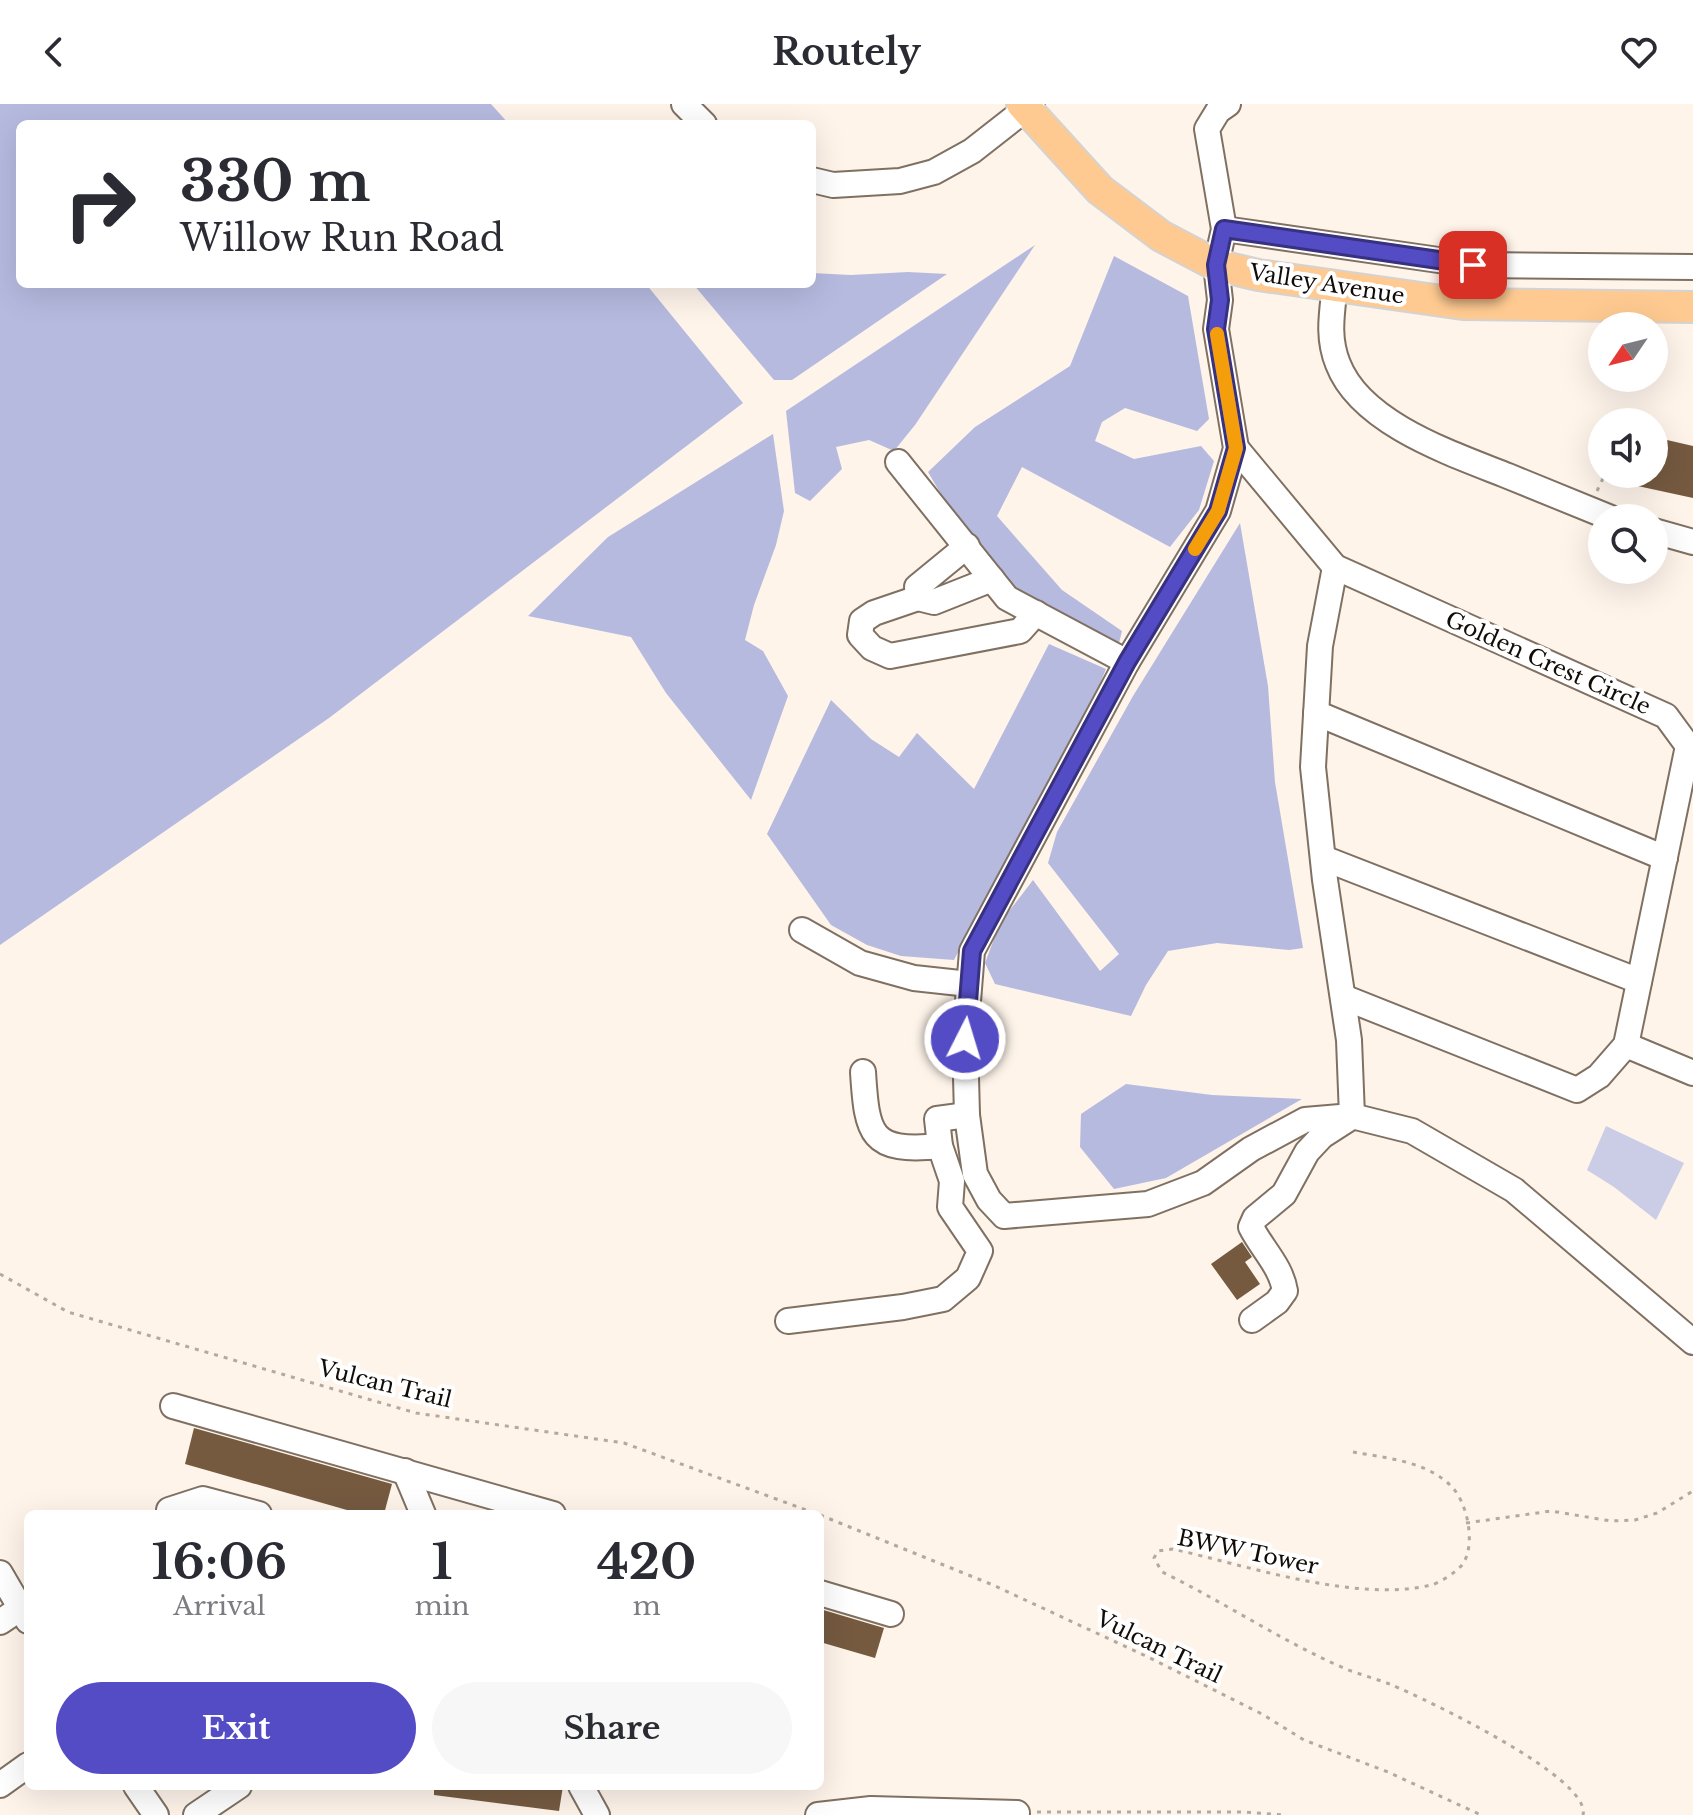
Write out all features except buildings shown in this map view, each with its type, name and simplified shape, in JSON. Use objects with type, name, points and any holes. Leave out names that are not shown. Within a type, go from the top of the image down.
[{"type":"main road","name":"Valley Avenue","points":[[1027,106],[1100,190],[1161,236],[1216,265],[1258,275],[1463,304],[1693,307]]},
{"type":"street","points":[[684,104],[700,120]]},
{"type":"street","points":[[1228,104],[1218,111],[1207,129],[1224,229],[1216,265],[1220,300],[1216,329],[1236,448],[1218,511],[1127,662],[972,951],[965,1039],[967,1115],[975,1174],[989,1200],[1004,1216],[1148,1204],[1203,1183],[1251,1149],[1305,1120],[1352,1116],[1412,1131],[1514,1190],[1693,1342]]},
{"type":"street","points":[[816,181],[833,185],[900,181],[934,172],[972,151],[1027,106]]},
{"type":"street","points":[[1224,229],[1473,265],[1693,267]]},
{"type":"street","points":[[1335,285],[1329,335],[1338,365],[1359,397],[1393,423],[1439,448],[1588,509]]},
{"type":"street","name":"Golden Crest Circle","points":[[1236,448],[1335,567],[1666,716],[1688,746],[1626,1045],[1599,1076],[1577,1090],[1343,997]]},
{"type":"street","points":[[898,462],[1007,598],[1127,662]]},
{"type":"street","points":[[1668,535],[1693,542]]},
{"type":"street","points":[[918,598],[917,587],[967,546]]},
{"type":"street","points":[[1335,567],[1320,646],[1313,767],[1349,1040],[1352,1116]]},
{"type":"street","points":[[992,579],[934,602],[918,598],[874,613],[862,621],[860,635],[872,648],[890,656],[1020,631],[1036,613]]},
{"type":"street","points":[[1316,713],[1665,858]]},
{"type":"street","points":[[1323,858],[1639,981]]},
{"type":"street","points":[[802,930],[860,963],[914,978],[969,984]]},
{"type":"street","points":[[1626,1045],[1693,1073]]},
{"type":"street","points":[[863,1072],[866,1110],[870,1127],[877,1137],[910,1149],[940,1146]]},
{"type":"street","points":[[788,1321],[943,1299],[968,1278],[980,1251],[950,1207],[952,1181],[940,1146],[937,1119],[967,1115]]},
{"type":"street","points":[[1252,1320],[1277,1302],[1285,1291],[1283,1278],[1251,1227],[1255,1218],[1284,1194],[1307,1152],[1322,1136],[1352,1116]]},
{"type":"street","points":[[173,1406],[539,1510]]},
{"type":"street","points":[[405,1471],[421,1510]]},
{"type":"street","points":[[175,1510],[203,1499],[244,1510]]},
{"type":"street","points":[[0,1573],[24,1615],[0,1622]]},
{"type":"street","points":[[824,1594],[891,1614]]},
{"type":"street","points":[[0,1785],[24,1768]]},
{"type":"street","points":[[139,1790],[156,1815]]},
{"type":"street","points":[[202,1814],[234,1790]]},
{"type":"street","points":[[583,1790],[597,1815]]},
{"type":"street","points":[[818,1815],[871,1809],[1017,1813]]},
{"type":"path","name":"Vulcan Trail","points":[[0,1274],[68,1312],[416,1413],[624,1443],[805,1510]]},
{"type":"path","name":"BWW Tower","points":[[1353,1452],[1408,1463],[1431,1471],[1452,1486],[1464,1507],[1469,1546],[1462,1565],[1436,1584],[1402,1590],[1329,1585],[1173,1549],[1158,1551],[1154,1558],[1162,1572],[1346,1669],[1393,1686],[1506,1742],[1579,1795],[1585,1809],[1583,1815]]},
{"type":"path","points":[[1466,1523],[1551,1511],[1611,1521],[1635,1520],[1657,1513],[1693,1491]]},
{"type":"path","name":"Vulcan Trail","points":[[824,1517],[993,1585],[1148,1657],[1262,1714],[1304,1740],[1388,1772],[1481,1815]]},
{"type":"path","points":[[1017,1813],[1229,1812],[1285,1815]]},
{"type":"shaded area","points":[[0,104],[491,104],[505,120],[16,120],[16,288],[649,288],[743,403],[329,718],[0,945]]},
{"type":"shaded area","points":[[1035,245],[915,425],[894,451],[869,440],[836,447],[842,469],[810,501],[795,493],[786,411]]},
{"type":"shaded area","points":[[1114,256],[1188,296],[1209,419],[1197,431],[1125,408],[1102,422],[1095,441],[1134,459],[1201,446],[1214,461],[1199,510],[1170,547],[1022,467],[997,516],[1062,590],[1122,631],[1118,647],[1023,595],[962,530],[928,472],[975,427],[1070,366]]},
{"type":"shaded area","points":[[908,272],[947,274],[792,380],[774,380],[696,288],[816,288],[816,273]]},
{"type":"shaded area","points":[[773,434],[784,511],[745,640],[763,651],[788,696],[751,800],[666,693],[631,637],[528,616],[608,537]]},
{"type":"shaded area","points":[[1240,523],[1268,686],[1275,782],[1303,948],[1289,950],[1217,943],[1168,951],[1131,1016],[995,984],[985,963],[1000,923],[1033,880],[1100,971],[1119,954],[1048,863],[1057,832],[1133,696]]},
{"type":"shaded area","points":[[1049,644],[1106,669],[1079,735],[1011,852],[954,960],[901,956],[867,945],[831,925],[767,834],[831,700],[871,739],[899,757],[917,733],[974,789]]},
{"type":"shaded area","points":[[1126,1084],[1212,1095],[1302,1099],[1166,1178],[1114,1189],[1080,1147],[1081,1114]]},
{"type":"shaded area","points":[[1606,1126],[1684,1163],[1656,1220],[1587,1170]]},
{"type":"slow traffic","points":[[1195,549],[1218,511],[1236,448],[1217,334]]},
{"type":"route","points":[[965,1039],[972,951],[1127,662],[1218,511],[1236,448],[1216,329],[1220,300],[1216,265],[1224,229],[1473,265]]}]
